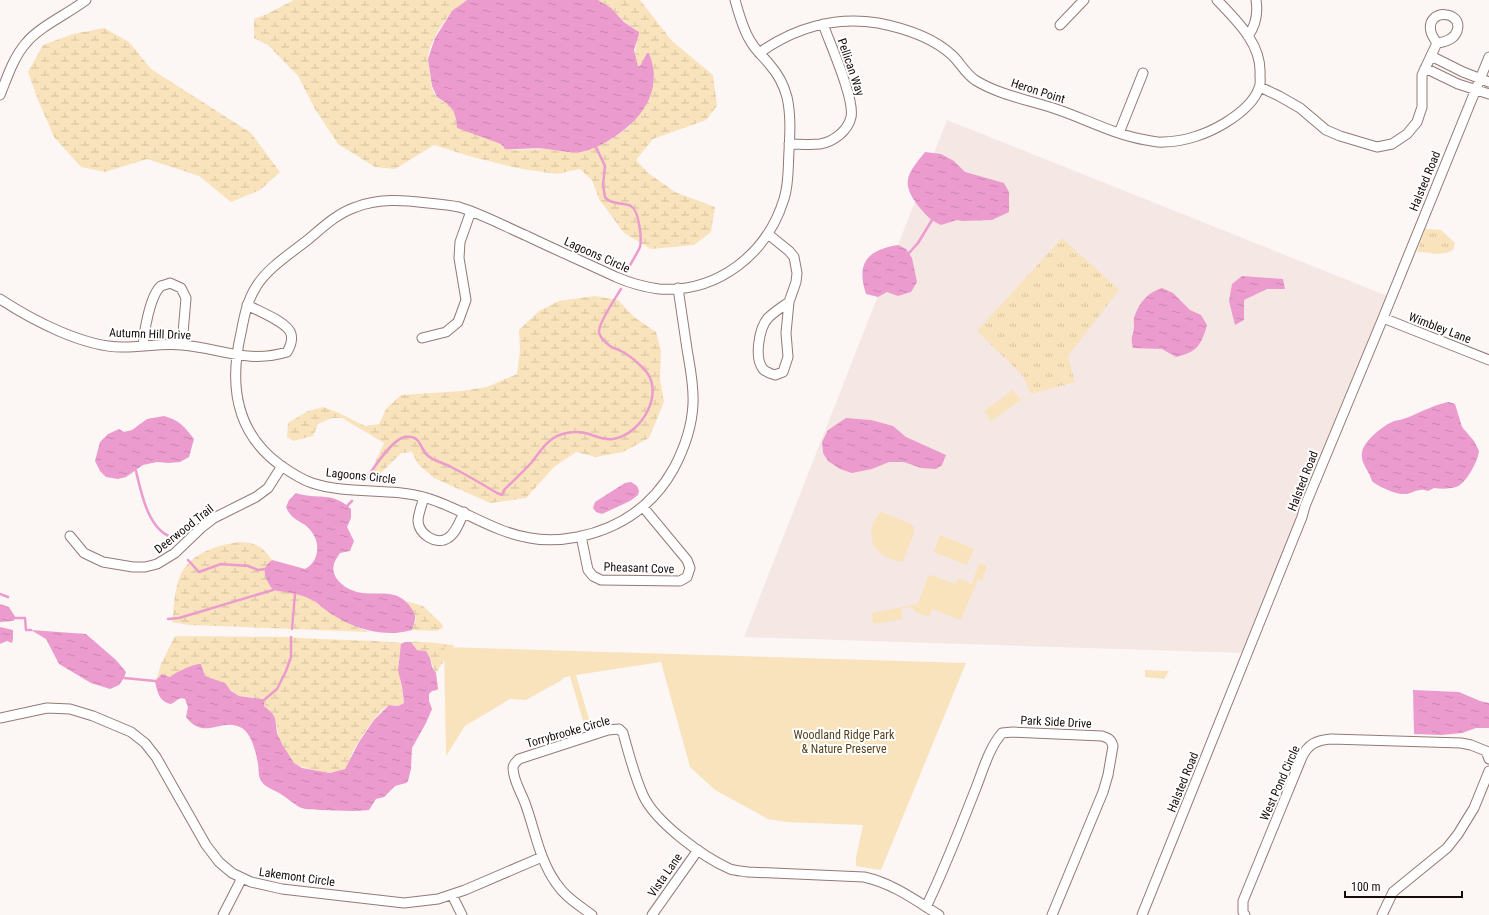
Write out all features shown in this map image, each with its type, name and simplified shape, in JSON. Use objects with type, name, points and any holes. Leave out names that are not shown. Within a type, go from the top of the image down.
[{"type":"street","points":[[0,95],[15,59],[26,43],[37,33],[86,0]]},
{"type":"street","name":"Lagoons Circle","points":[[678,288],[692,377],[693,401],[691,427],[684,449],[666,483],[653,499],[632,516],[608,529],[581,536],[547,540],[510,534],[464,512],[424,497],[409,493],[334,488],[294,475],[270,457],[250,432],[242,417],[235,392],[234,373],[236,355],[247,305],[254,289],[263,276],[334,218],[352,208],[368,203],[388,200],[411,201],[454,206],[471,211],[634,284],[661,289],[678,288],[705,284],[731,272],[759,246],[768,234],[778,215],[784,198],[788,176],[790,117],[787,97],[780,80],[770,65],[750,42],[739,16],[735,0]]},
{"type":"street","points":[[1060,24],[1084,0]]},
{"type":"street","points":[[1248,36],[1252,31],[1256,19],[1256,0]]},
{"type":"street","points":[[1223,2],[1256,48],[1261,63],[1260,87],[1300,108],[1326,130],[1340,136],[1377,147],[1392,144],[1407,134],[1417,122],[1422,107],[1421,82],[1425,68],[1437,43]]},
{"type":"street","name":"Heron Point","points":[[759,53],[786,36],[823,24],[850,22],[877,23],[925,37],[942,46],[974,79],[988,87],[1119,133],[1136,138],[1162,142],[1187,139],[1215,129],[1234,118],[1254,99],[1260,87]]},
{"type":"street","name":"Pellican Way","points":[[789,144],[820,144],[833,140],[844,131],[851,117],[851,100],[823,24]]},
{"type":"street","points":[[1431,56],[1463,72],[1489,82]]},
{"type":"street","name":"Halsted Road","points":[[1142,915],[1302,517],[1305,506],[1489,57]]},
{"type":"street","points":[[1425,68],[1475,90],[1489,94]]},
{"type":"street","points":[[1119,133],[1143,73]]},
{"type":"street","points":[[422,338],[446,332],[458,322],[466,300],[458,258],[460,242],[471,211]]},
{"type":"street","points":[[768,234],[789,251],[795,261],[797,273],[796,282],[789,302],[786,333],[788,357],[783,372],[775,375],[763,369],[758,349],[759,337],[767,319],[789,302]]},
{"type":"street","points":[[143,346],[147,317],[155,297],[161,287],[170,283],[181,288],[186,298],[182,345]]},
{"type":"street","name":"Autumn Hill Drive","points":[[0,299],[32,319],[70,335],[108,345],[123,347],[182,345],[236,355],[256,357],[274,356],[287,352],[291,345],[291,334],[287,327],[247,305]]},
{"type":"street","name":"Wimbley Lane","points":[[1383,318],[1489,360]]},
{"type":"street","name":"Deerwood Trail","points":[[70,536],[84,553],[103,562],[133,568],[157,564],[175,553],[201,528],[214,518],[256,498],[268,488],[282,466]]},
{"type":"street","points":[[424,497],[418,520],[420,530],[427,537],[442,541],[448,538],[455,531],[464,512]]},
{"type":"street","name":"Pheasant Cove","points":[[581,536],[588,570],[593,576],[601,580],[680,581],[687,576],[690,568],[687,560],[643,507]]},
{"type":"street","name":"Lakemont Circle","points":[[0,718],[47,708],[70,708],[130,732],[144,743],[156,757],[206,845],[232,873],[257,884],[282,889],[404,903],[438,900],[542,857]]},
{"type":"street","name":"Torrybrooke Circle","points":[[592,915],[567,897],[556,884],[546,868],[525,803],[516,782],[513,769],[514,764],[519,759],[608,730],[619,729],[623,733],[643,796],[655,814],[668,827],[698,850],[722,865],[732,870],[748,872],[864,877],[878,880],[926,906],[939,915]]},
{"type":"street","name":"Park Side Drive","points":[[926,906],[962,824],[990,753],[1002,733],[1013,732],[1102,736],[1108,738],[1112,742],[1113,746],[1108,774],[1095,812],[1052,915]]},
{"type":"street","name":"West Pond Circle","points":[[1245,915],[1243,912],[1243,901],[1305,749],[1312,743],[1332,739],[1461,743],[1472,745],[1486,751],[1489,759]]},
{"type":"street","points":[[1382,915],[1394,892],[1447,848],[1458,834],[1474,808],[1489,771]]},
{"type":"street","name":"Vista Lane","points":[[652,915],[698,850]]},
{"type":"street","points":[[224,915],[242,878]]},
{"type":"street","points":[[452,894],[462,915]]},
{"type":"shaded area","points":[[947,120],[1390,297],[1246,653],[744,637]]},
{"type":"green space","points":[[294,0],[467,0],[447,18],[441,26],[432,44],[428,60],[431,84],[434,93],[452,109],[459,129],[466,130],[501,144],[503,148],[514,150],[547,149],[582,152],[605,143],[629,127],[653,87],[654,75],[650,55],[647,53],[640,66],[638,66],[636,61],[635,51],[638,35],[637,30],[598,0],[640,0],[672,41],[713,75],[717,106],[706,120],[653,139],[636,160],[648,173],[675,192],[715,207],[711,232],[694,245],[651,249],[624,233],[599,199],[592,180],[580,169],[556,174],[517,168],[469,156],[434,145],[395,169],[375,167],[338,144],[315,109],[298,76],[268,45],[254,38],[254,19]]},
{"type":"green space","points":[[104,28],[129,42],[151,69],[251,133],[280,172],[260,190],[231,202],[199,176],[147,159],[105,172],[81,167],[54,137],[28,72],[43,45],[73,34]]},
{"type":"green space","points":[[1425,229],[1441,230],[1455,243],[1453,250],[1440,254],[1417,252]]},
{"type":"green space","points":[[1062,238],[1119,290],[1068,356],[1075,382],[1031,394],[1023,376],[977,331]]},
{"type":"green space","points":[[595,296],[618,300],[634,317],[656,332],[661,351],[660,379],[664,402],[649,438],[623,452],[596,457],[576,452],[554,467],[526,498],[490,503],[434,478],[418,464],[412,452],[401,453],[381,473],[372,472],[384,443],[342,418],[332,418],[318,424],[313,436],[293,441],[287,437],[288,423],[308,411],[323,407],[337,412],[365,426],[379,424],[386,409],[401,395],[462,391],[487,387],[517,374],[520,351],[519,330],[539,311],[559,301]]},
{"type":"green space","points":[[1013,390],[1021,400],[991,421],[984,411]]},
{"type":"green space","points":[[881,512],[909,523],[914,527],[914,533],[903,562],[884,556],[875,547],[871,537],[872,526],[877,516]]},
{"type":"green space","points":[[940,535],[974,549],[967,565],[934,552]]},
{"type":"green space","points":[[240,542],[255,544],[262,548],[272,560],[267,564],[273,590],[300,594],[313,600],[325,610],[359,628],[370,632],[189,625],[172,622],[176,587],[180,576],[190,561],[214,548]]},
{"type":"green space","points":[[979,563],[987,566],[982,581],[978,579],[961,620],[932,609],[929,617],[915,612],[911,607],[901,609],[903,619],[873,624],[872,613],[918,604],[928,576],[931,575],[955,584],[958,578],[972,584]]},
{"type":"green space","points":[[406,601],[423,606],[442,624],[443,628],[436,631],[412,630],[416,619]]},
{"type":"green space","points":[[175,636],[291,637],[402,643],[398,665],[404,703],[398,706],[388,706],[377,715],[358,742],[348,764],[344,769],[332,773],[305,768],[296,764],[289,758],[280,740],[275,720],[264,705],[264,702],[253,697],[239,696],[235,694],[222,682],[205,676],[202,666],[185,668],[170,677],[162,674],[155,681],[161,664]]},
{"type":"green space","points":[[411,642],[454,645],[436,673],[428,654],[417,650]]},
{"type":"green space","name":"Woodland Ridge Park & Nature Preserve","points":[[444,647],[966,663],[881,870],[856,866],[856,858],[863,825],[787,822],[768,819],[715,790],[690,767],[661,662],[576,675],[592,729],[586,731],[570,676],[563,678],[562,680],[526,700],[510,699],[465,726],[446,756]]},
{"type":"green space","points":[[1145,670],[1169,671],[1164,679],[1145,677]]},
{"type":"water","points":[[467,0],[598,0],[611,8],[624,22],[639,32],[634,50],[638,66],[640,66],[647,53],[649,53],[653,67],[654,79],[652,91],[641,113],[632,123],[608,141],[581,152],[568,152],[542,148],[505,149],[501,144],[457,128],[453,110],[437,97],[432,86],[428,59],[435,38],[452,11]]},
{"type":"water","points":[[925,152],[941,154],[954,161],[965,172],[1004,183],[1009,192],[1009,212],[992,220],[957,220],[941,225],[931,219],[913,199],[908,185],[910,173]]},
{"type":"water","points":[[898,245],[906,249],[912,258],[917,282],[911,292],[898,296],[887,292],[878,297],[866,294],[862,274],[867,260],[879,250]]},
{"type":"water","points":[[1242,276],[1283,279],[1285,289],[1267,289],[1244,300],[1244,320],[1235,325],[1229,301],[1232,284]]},
{"type":"water","points":[[1162,288],[1173,293],[1190,310],[1201,315],[1207,325],[1203,338],[1197,347],[1189,353],[1176,357],[1162,349],[1133,348],[1132,344],[1134,318],[1137,310],[1142,301],[1149,295]]},
{"type":"water","points":[[1449,402],[1455,404],[1462,427],[1474,441],[1479,451],[1474,466],[1464,482],[1453,488],[1434,488],[1428,491],[1418,490],[1407,494],[1401,494],[1387,490],[1372,481],[1362,460],[1363,448],[1370,439],[1385,426],[1394,421],[1407,418],[1434,406]]},
{"type":"water","points":[[164,416],[181,424],[194,439],[189,457],[180,462],[157,462],[143,465],[126,477],[118,479],[106,477],[100,471],[95,461],[100,442],[108,434],[119,429],[124,432],[132,430],[147,419]]},
{"type":"water","points":[[846,418],[871,420],[893,426],[906,437],[946,455],[942,465],[936,469],[921,468],[904,462],[889,462],[872,469],[852,473],[840,469],[828,461],[823,453],[822,442],[828,430]]},
{"type":"water","points":[[631,482],[637,486],[639,491],[638,495],[630,501],[602,514],[596,512],[593,508],[595,502],[625,483]]},
{"type":"water","points":[[296,493],[338,500],[351,509],[351,518],[347,527],[354,541],[350,551],[340,553],[335,561],[333,569],[336,578],[343,586],[352,591],[391,594],[403,599],[415,614],[412,630],[389,633],[366,630],[344,621],[307,598],[273,590],[265,575],[268,563],[272,560],[305,569],[310,566],[316,557],[317,546],[311,531],[308,527],[291,516],[286,507],[289,500]]},
{"type":"water","points":[[0,604],[9,607],[16,618],[13,621],[0,622]]},
{"type":"water","points":[[0,627],[13,630],[12,643],[7,641],[0,644]]},
{"type":"water","points":[[31,630],[86,634],[116,660],[126,672],[124,678],[119,685],[110,689],[91,683],[59,664],[46,639]]},
{"type":"water","points":[[411,642],[417,650],[426,651],[436,673],[438,689],[429,694],[429,701],[432,709],[412,748],[411,769],[408,781],[395,786],[384,797],[376,799],[369,810],[320,810],[304,809],[297,806],[282,794],[266,786],[262,782],[259,777],[255,749],[248,735],[242,728],[234,725],[227,725],[200,728],[186,717],[188,707],[185,699],[179,699],[171,704],[167,703],[161,698],[155,681],[162,674],[170,677],[194,665],[201,664],[205,676],[225,683],[231,691],[239,696],[264,700],[264,706],[275,718],[277,733],[282,744],[294,763],[302,768],[330,773],[345,769],[359,742],[374,720],[389,705],[398,706],[404,703],[398,670],[401,644]]},
{"type":"water","points":[[1413,690],[1459,692],[1480,701],[1489,703],[1489,728],[1476,728],[1462,733],[1441,735],[1414,734]]},
{"type":"waterway","points":[[596,147],[605,166],[603,185],[605,197],[607,200],[631,206],[634,209],[638,219],[641,243],[628,269]]},
{"type":"waterway","points":[[909,253],[918,243],[932,220]]},
{"type":"waterway","points":[[366,479],[389,448],[400,439],[410,437],[417,440],[424,452],[429,457],[457,470],[502,495],[504,490],[522,473],[546,444],[557,436],[577,432],[603,439],[613,439],[624,436],[642,421],[652,399],[653,388],[650,377],[643,368],[620,350],[611,347],[602,338],[599,332],[599,328],[604,317],[621,289]]},
{"type":"waterway","points":[[136,471],[143,499],[151,518],[163,533],[171,537]]},
{"type":"waterway","points":[[347,506],[352,501]]},
{"type":"waterway","points":[[188,560],[199,572],[221,564],[248,566],[258,570],[265,569]]},
{"type":"waterway","points":[[168,619],[179,618],[273,590]]},
{"type":"waterway","points":[[0,594],[8,597]]},
{"type":"waterway","points":[[292,629],[295,594]]},
{"type":"waterway","points":[[16,618],[25,618],[26,630],[31,630]]},
{"type":"waterway","points":[[264,700],[277,689],[286,671],[291,657],[291,637]]},
{"type":"waterway","points":[[124,678],[155,681]]}]
